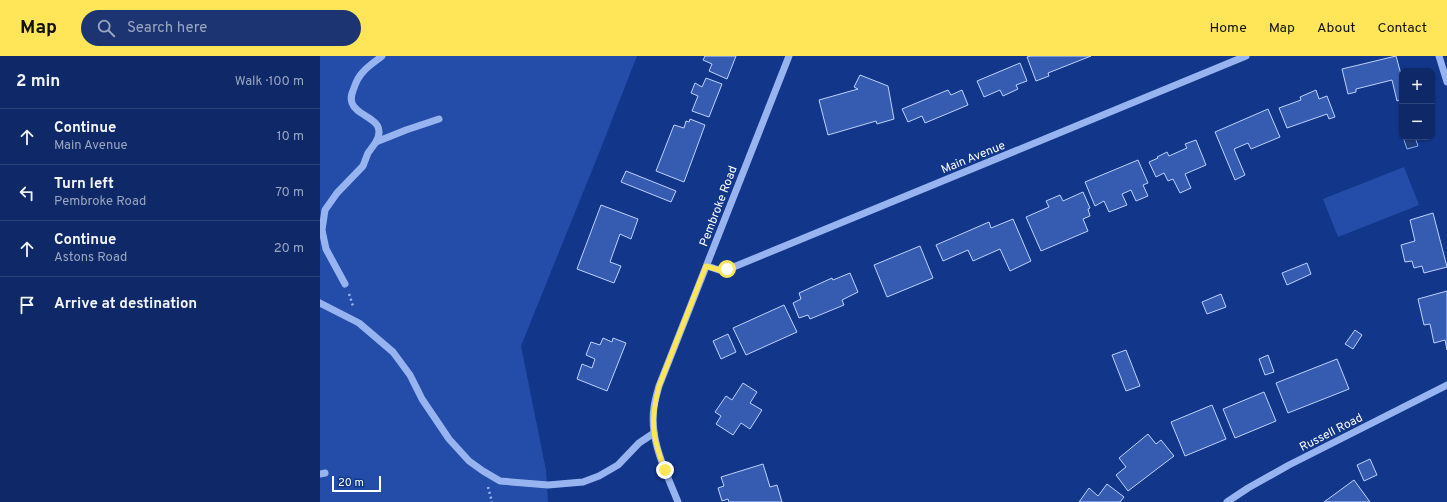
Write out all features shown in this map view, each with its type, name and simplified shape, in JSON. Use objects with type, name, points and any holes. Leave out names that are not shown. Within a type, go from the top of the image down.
[{"type":"street","points":[[345,284],[326,249],[322,230],[325,210],[337,193],[363,166],[368,153],[380,136],[379,129],[374,122],[354,107],[351,96],[356,82],[364,71],[382,56]]},
{"type":"street","name":"Pembroke Road","points":[[678,502],[659,454],[654,433],[654,406],[659,386],[790,56]]},
{"type":"street","name":"Main Avenue","points":[[706,266],[719,270],[736,266],[1246,56]]},
{"type":"street","points":[[1439,56],[1447,82]]},
{"type":"street","points":[[376,142],[439,119]]},
{"type":"street","points":[[320,303],[359,323],[393,352],[410,375],[422,399],[449,439],[469,461],[500,481],[548,485],[583,482],[599,476],[618,465],[639,443],[654,433]]},
{"type":"street","name":"Russell Road","points":[[1227,502],[1248,488],[1289,465],[1447,386]]},
{"type":"path","points":[[345,284],[359,323]]},
{"type":"shaded area","points":[[320,56],[637,56],[521,346],[546,470],[548,502],[320,502]]},
{"type":"shaded area","points":[[1404,140],[1416,140],[1418,146],[1407,149]]},
{"type":"shaded area","points":[[1404,167],[1419,205],[1338,237],[1323,199]]},
{"type":"building","points":[[705,56],[736,56],[727,79],[709,71],[712,64],[703,60]]},
{"type":"building","points":[[1091,56],[1048,73],[1049,76],[1036,81],[1027,57]]},
{"type":"building","points":[[1396,56],[1399,68],[1399,100],[1397,101],[1392,80],[1356,89],[1356,92],[1348,94],[1342,69]]},
{"type":"building","points":[[1020,63],[1027,81],[1016,85],[1018,89],[1003,96],[1000,90],[984,97],[977,81]]},
{"type":"building","points":[[860,75],[888,86],[894,119],[877,124],[876,121],[828,135],[819,100],[858,89],[854,87]]},
{"type":"building","points":[[706,78],[722,84],[709,117],[692,111],[698,96],[691,93],[695,83],[702,87]]},
{"type":"building","points":[[948,90],[951,95],[962,90],[968,105],[925,123],[922,116],[908,122],[902,109]]},
{"type":"building","points":[[1316,90],[1319,99],[1327,96],[1335,117],[1329,119],[1327,114],[1287,128],[1279,108],[1301,100],[1300,97]]},
{"type":"building","points":[[1268,109],[1280,137],[1251,149],[1248,143],[1234,149],[1245,175],[1235,180],[1215,132]]},
{"type":"building","points":[[690,119],[705,125],[684,182],[656,171],[674,125],[684,128],[686,121],[689,122]]},
{"type":"building","points":[[1196,140],[1206,165],[1185,174],[1191,188],[1180,193],[1173,179],[1168,181],[1164,173],[1156,177],[1149,162],[1167,152],[1169,156],[1187,148],[1185,144]]},
{"type":"building","points":[[1138,160],[1148,183],[1143,185],[1148,196],[1136,201],[1131,190],[1122,194],[1127,205],[1109,212],[1104,201],[1095,206],[1085,182]]},
{"type":"building","points":[[626,171],[676,191],[671,202],[621,182]]},
{"type":"building","points":[[1083,192],[1090,208],[1088,209],[1090,216],[1083,219],[1088,231],[1041,251],[1026,217],[1049,207],[1046,201],[1060,195],[1063,201]]},
{"type":"building","points":[[601,205],[638,219],[631,239],[620,234],[610,262],[621,266],[614,283],[577,269]]},
{"type":"building","points":[[1433,213],[1447,267],[1424,273],[1422,266],[1414,268],[1412,261],[1405,262],[1401,245],[1415,241],[1410,220]]},
{"type":"building","points":[[1013,219],[1031,261],[1010,271],[1000,249],[973,261],[968,250],[943,261],[936,245],[989,222],[991,228]]},
{"type":"building","points":[[920,246],[933,278],[887,297],[874,265]]},
{"type":"building","points":[[1307,263],[1311,274],[1287,285],[1282,273]]},
{"type":"building","points":[[850,273],[858,292],[842,300],[844,305],[810,319],[808,315],[799,318],[793,303],[801,299],[799,293],[832,278],[833,280]]},
{"type":"building","points":[[1447,291],[1447,350],[1445,340],[1434,343],[1430,324],[1424,325],[1418,299]]},
{"type":"building","points":[[1221,294],[1226,307],[1207,314],[1202,302]]},
{"type":"building","points":[[784,305],[797,332],[746,355],[733,328]]},
{"type":"building","points":[[1355,330],[1362,335],[1353,349],[1345,344]]},
{"type":"building","points":[[728,334],[736,352],[721,359],[713,341]]},
{"type":"building","points":[[603,338],[612,342],[613,338],[626,343],[607,391],[577,379],[582,364],[592,368],[595,359],[586,355],[591,342],[600,345]]},
{"type":"building","points":[[1126,350],[1140,386],[1126,391],[1112,355]]},
{"type":"building","points":[[1268,355],[1274,372],[1265,375],[1259,359]]},
{"type":"building","points":[[1337,359],[1349,389],[1288,413],[1276,383]]},
{"type":"building","points":[[743,383],[757,392],[750,403],[762,410],[750,429],[741,423],[733,435],[716,424],[721,416],[715,412],[726,396],[732,400]]},
{"type":"building","points":[[1264,392],[1276,421],[1235,438],[1223,409]]},
{"type":"building","points":[[1212,405],[1226,439],[1185,456],[1171,422]]},
{"type":"building","points":[[1148,434],[1156,444],[1161,440],[1174,456],[1128,491],[1116,475],[1126,467],[1119,458]]},
{"type":"building","points":[[1370,459],[1377,475],[1364,481],[1357,465]]},
{"type":"building","points":[[763,464],[770,487],[777,485],[782,502],[729,502],[728,499],[722,501],[718,488],[724,486],[721,477]]},
{"type":"building","points":[[1354,480],[1370,502],[1324,502]]},
{"type":"building","points":[[1107,484],[1124,497],[1120,502],[1079,502],[1089,488],[1098,496]]},
{"type":"route","points":[[665,470],[654,433],[654,406],[659,386],[706,266],[719,270],[727,269]]}]
